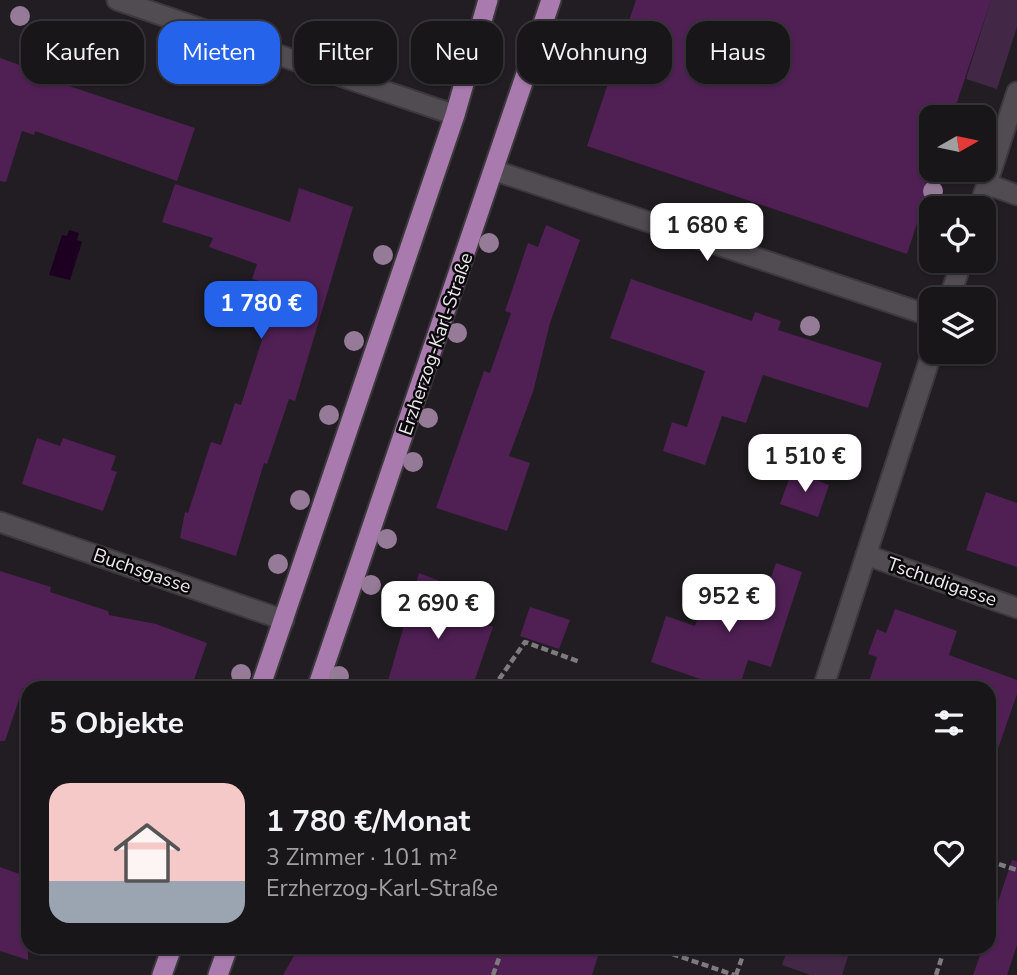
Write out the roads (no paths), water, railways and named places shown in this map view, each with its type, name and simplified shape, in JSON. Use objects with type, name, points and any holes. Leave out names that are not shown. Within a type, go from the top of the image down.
[{"type":"main road","points":[[262,681],[455,115],[488,0]]},
{"type":"main road","name":"Erzherzog-Karl-Straße","points":[[319,681],[496,171],[551,0]]},
{"type":"main road","points":[[162,975],[170,954]]},
{"type":"main road","points":[[218,975],[226,954]]},
{"type":"street","points":[[117,0],[455,115]]},
{"type":"street","points":[[983,196],[1017,92]]},
{"type":"street","points":[[496,171],[919,312]]},
{"type":"street","points":[[987,184],[1017,195]]},
{"type":"street","points":[[825,681],[928,364]]},
{"type":"street","name":"Buchsgasse","points":[[0,522],[284,620]]},
{"type":"street","name":"Tschudigasse","points":[[866,555],[1017,608]]}]
